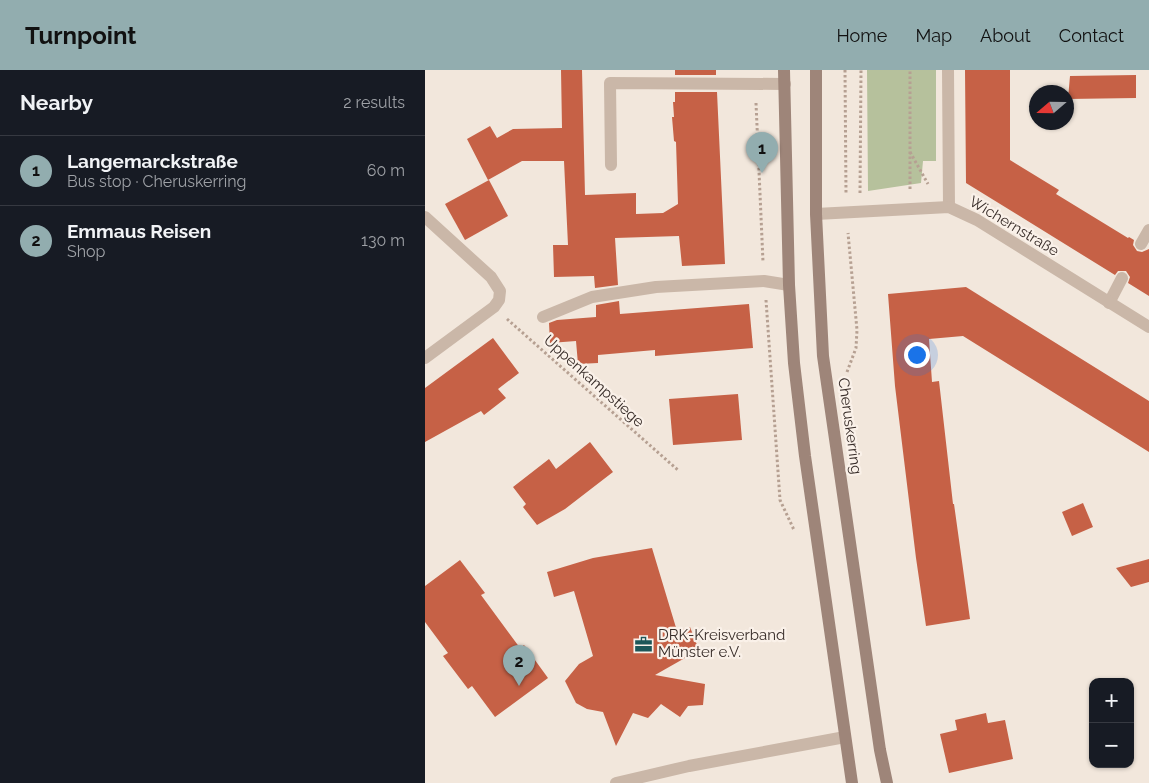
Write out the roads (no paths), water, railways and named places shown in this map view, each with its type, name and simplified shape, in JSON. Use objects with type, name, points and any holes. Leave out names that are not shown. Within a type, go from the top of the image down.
[{"type":"main road","points":[[784,70],[789,285],[794,363],[805,456],[852,783]]},
{"type":"main road","name":"Cheruskerring","points":[[815,70],[816,214],[823,356],[879,740],[887,783]]},
{"type":"street","points":[[944,207],[948,70]]},
{"type":"street","points":[[611,165],[610,83],[785,84]]},
{"type":"street","name":"Wichernstraße","points":[[816,214],[944,207],[977,220],[1149,327]]},
{"type":"street","points":[[425,217],[496,284],[500,291],[499,300],[494,307],[425,358]]},
{"type":"street","points":[[1141,244],[1149,230]]},
{"type":"street","points":[[1109,303],[1122,278]]},
{"type":"street","points":[[543,317],[592,297],[656,288],[764,281],[789,285]]},
{"type":"street","points":[[616,783],[689,766],[845,737]]},
{"type":"place","name":"Langemarckstraße","points":[[762,173]]},
{"type":"place","name":"DRK-Kreisverband Münster e.V.","points":[[644,644]]},
{"type":"place","name":"Emmaus Reisen","points":[[519,686]]}]
